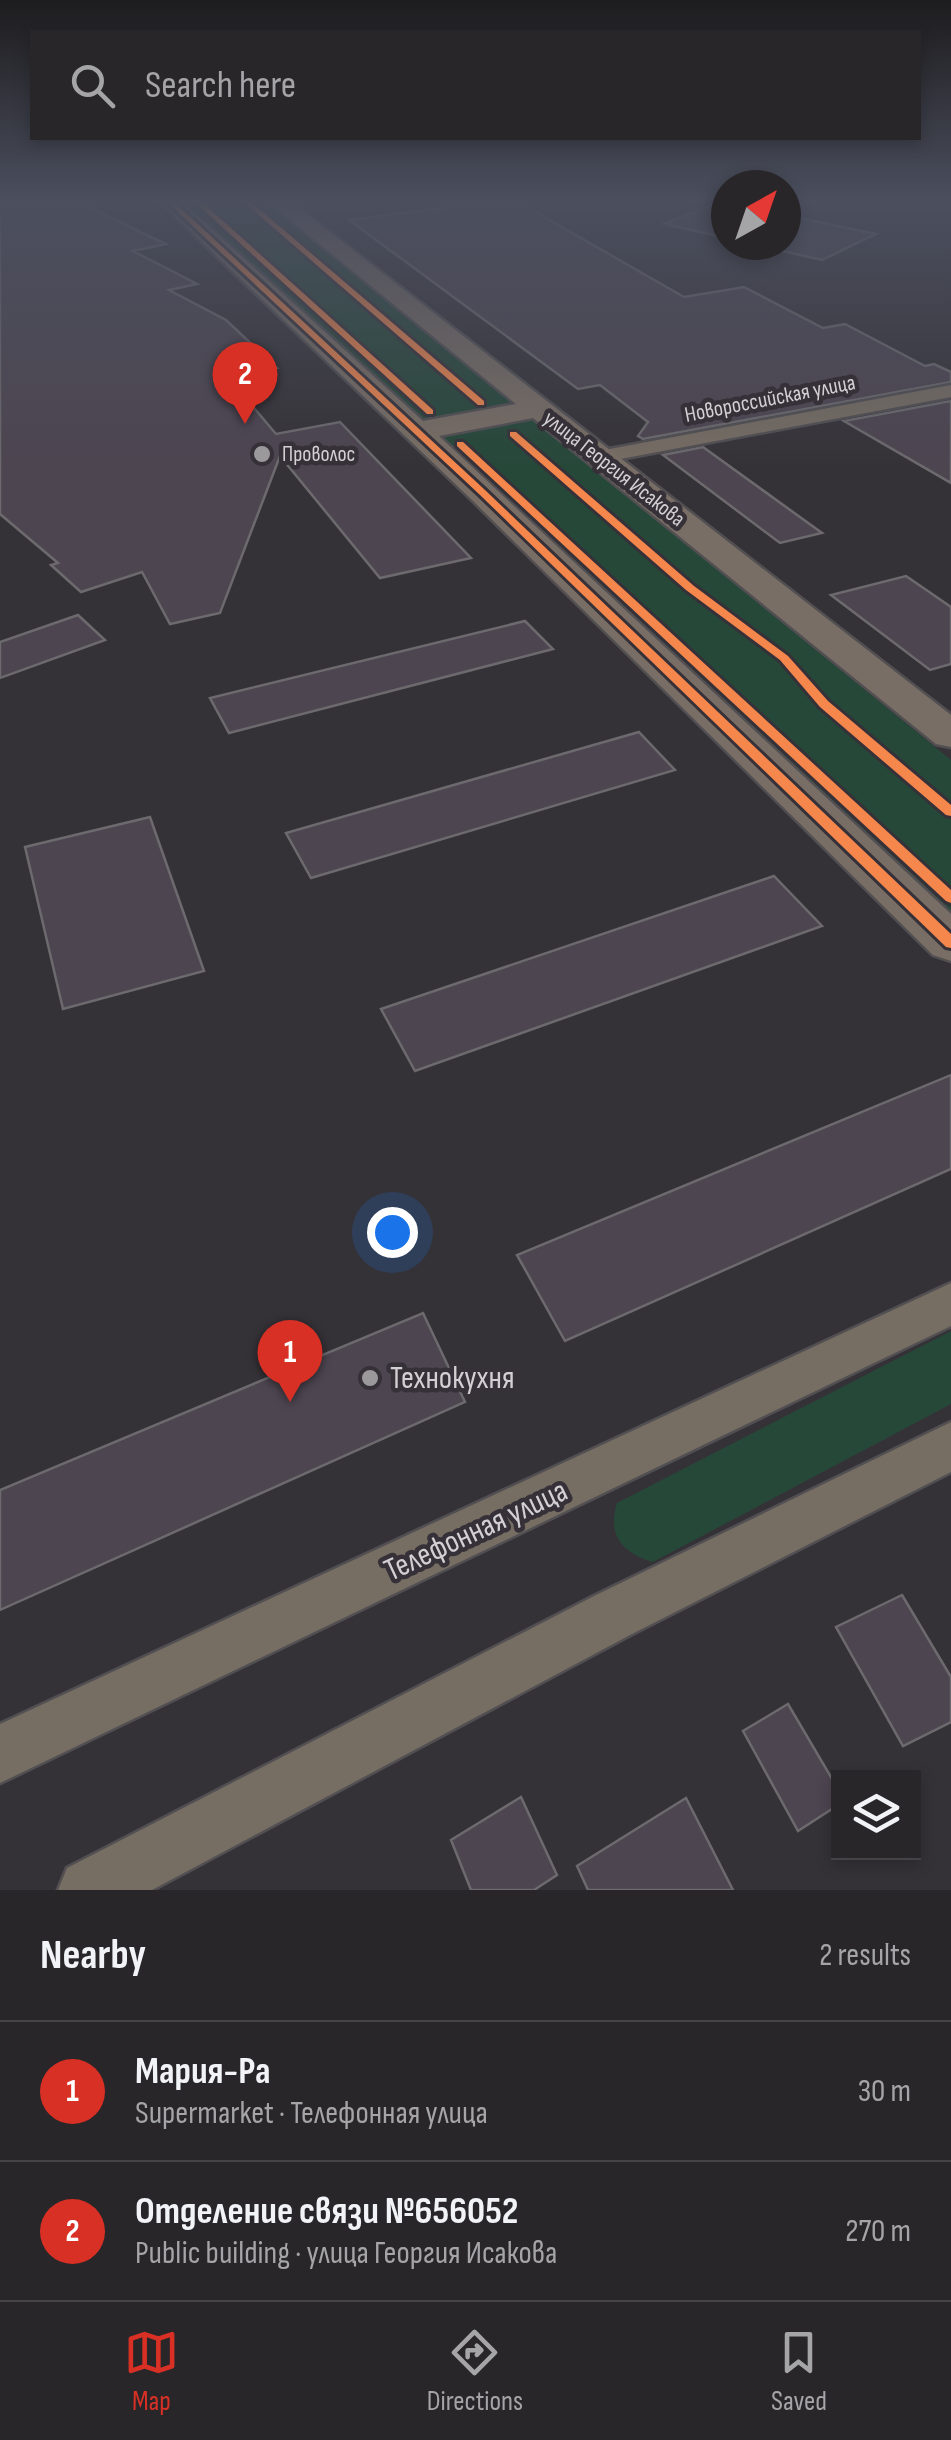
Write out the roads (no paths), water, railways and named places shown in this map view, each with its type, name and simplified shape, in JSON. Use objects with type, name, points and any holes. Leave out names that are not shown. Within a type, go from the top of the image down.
[{"type":"street","points":[[265,290],[951,942]]},
{"type":"street","name":"улица Георгия Исакова","points":[[389,290],[951,735]]},
{"type":"street","name":"Новороссийская улица","points":[[599,457],[951,391]]},
{"type":"street","points":[[417,431],[538,408]]},
{"type":"street","name":"Телефонная улица","points":[[0,1754],[951,1304]]},
{"type":"street","points":[[89,1890],[613,1614],[951,1446]]},
{"type":"place","name":"Отделение связи №656052","points":[[245,424]]},
{"type":"place","name":"Проволос","points":[[262,454]]},
{"type":"place","name":"Технокухня","points":[[370,1378]]},
{"type":"place","name":"Мария-Ра","points":[[290,1402]]}]
